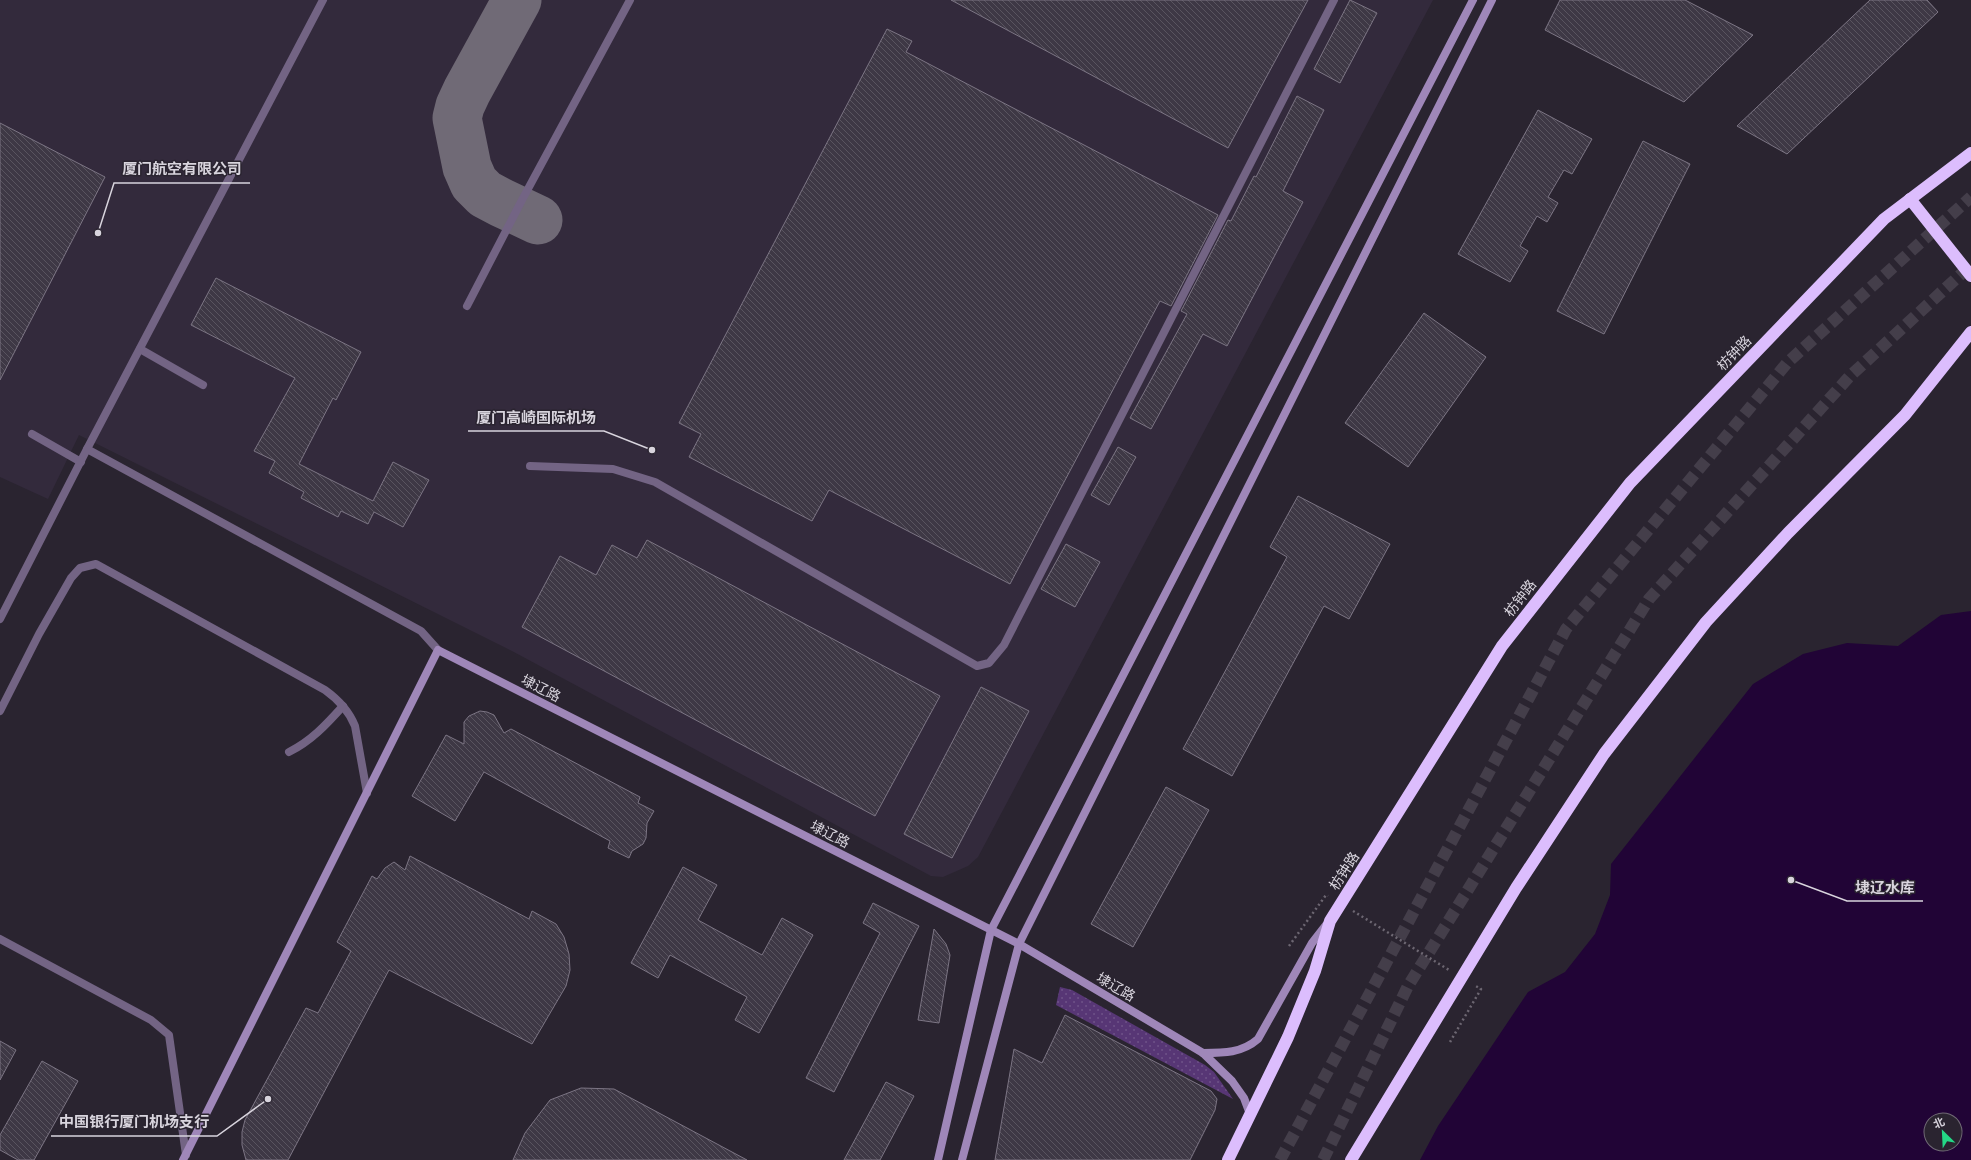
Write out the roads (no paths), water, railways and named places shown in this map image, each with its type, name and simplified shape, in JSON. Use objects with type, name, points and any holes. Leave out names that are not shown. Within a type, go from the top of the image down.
[{"type":"highway","name":"枋钟路","points":[[1228,1160],[1288,1037],[1309,986],[1330,921],[1502,646],[1630,483],[1884,219],[1971,153]]},
{"type":"highway","points":[[1910,199],[1971,276]]},
{"type":"highway","points":[[1350,1160],[1516,888],[1604,754],[1706,622],[1788,534],[1905,415],[1971,332]]},
{"type":"main road","points":[[938,1160],[991,930],[1473,0]]},
{"type":"main road","points":[[962,1160],[1018,944],[1492,0]]},
{"type":"main road","points":[[185,1157],[438,650]]},
{"type":"main road","name":"埭辽路","points":[[438,650],[1018,944],[1203,1053],[1232,1081],[1244,1098],[1250,1114]]},
{"type":"main road","points":[[1203,1053],[1234,1051],[1245,1048],[1258,1039],[1312,943],[1330,921]]},
{"type":"lane","points":[[0,619],[87,449],[323,0]]},
{"type":"lane","points":[[467,306],[522,200],[630,0]]},
{"type":"lane","points":[[530,466],[613,469],[655,482],[976,666],[989,663],[1004,645],[1334,0]]},
{"type":"lane","points":[[140,349],[203,385]]},
{"type":"lane","points":[[32,434],[81,462]]},
{"type":"lane","points":[[87,449],[421,631],[438,650]]},
{"type":"lane","points":[[0,711],[36,640],[71,578],[80,568],[96,564],[325,690],[343,706],[351,716],[355,726],[367,793]]},
{"type":"lane","points":[[289,752],[306,744],[343,706]]},
{"type":"lane","points":[[0,939],[139,1013],[169,1035],[185,1157]]},
{"type":"tunnel","points":[[1280,1160],[1566,629],[1787,363],[1971,197]]},
{"type":"tunnel","points":[[1323,1160],[1408,986],[1649,599],[1849,377],[1971,265]]},
{"type":"place","name":"厦门航空有限公司","points":[[98,233]]},
{"type":"place","name":"厦门高崎国际机场","points":[[652,450]]},
{"type":"place","name":"埭辽水库","points":[[1791,880]]},
{"type":"place","name":"中国银行厦门机场支行","points":[[268,1099]]}]
